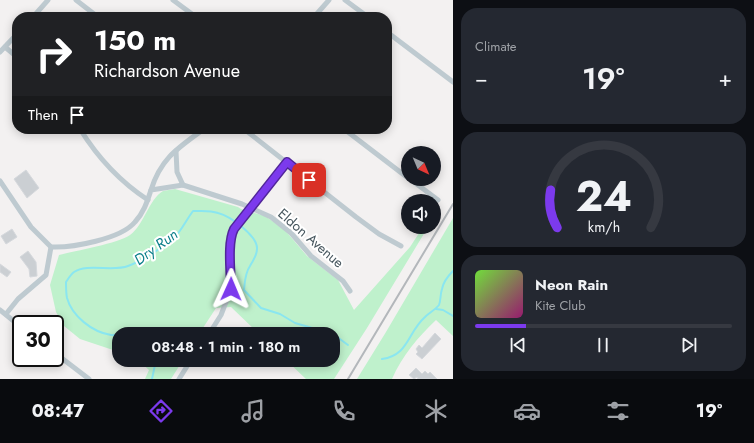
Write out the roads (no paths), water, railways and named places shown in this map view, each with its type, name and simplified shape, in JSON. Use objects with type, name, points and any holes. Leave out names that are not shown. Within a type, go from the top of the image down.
[{"type":"street","points":[[37,12],[48,0]]},
{"type":"street","points":[[76,0],[92,12]]},
{"type":"street","points":[[173,0],[189,12]]},
{"type":"street","points":[[318,12],[329,0]]},
{"type":"street","points":[[345,0],[361,12]]},
{"type":"street","points":[[392,36],[453,82]]},
{"type":"street","points":[[0,52],[12,39]]},
{"type":"street","points":[[5,47],[12,53]]},
{"type":"street","points":[[83,134],[94,151],[114,174],[148,200]]},
{"type":"street","points":[[0,182],[31,227],[51,247],[78,245],[119,234],[134,223],[145,208],[161,166],[168,157],[198,134]]},
{"type":"street","points":[[251,134],[379,234],[401,246]]},
{"type":"street","points":[[351,134],[401,172]]},
{"type":"street","points":[[176,151],[177,172],[183,185]]},
{"type":"street","points":[[213,327],[221,315],[231,289],[230,244],[234,229],[287,162]]},
{"type":"street","name":"Eldon Avenue","points":[[151,190],[183,185],[252,208],[279,223],[291,233],[311,256],[343,281],[350,291]]},
{"type":"street","points":[[420,186],[430,194]]},
{"type":"street","points":[[6,314],[18,299],[46,275],[51,247]]},
{"type":"street","points":[[0,310],[12,319]]},
{"type":"street","points":[[64,360],[86,378]]},
{"type":"street","points":[[179,379],[187,367]]},
{"type":"waterway","name":"Dry Run","points":[[112,335],[90,327],[78,317],[70,305],[67,296],[66,282],[73,273],[79,269],[122,268],[141,260],[156,251],[175,236],[193,211],[209,211],[223,215],[236,222],[253,238],[257,251],[255,258],[247,271],[244,290],[261,308],[280,314],[295,323],[309,327]]},
{"type":"waterway","name":"Dry Run","points":[[382,359],[391,357],[398,353],[403,348],[419,323],[439,305],[443,284],[453,271]]},
{"type":"waterway","name":"Dry Run","points":[[436,309],[443,310],[453,316]]},
{"type":"waterway","name":"Dry Run","points":[[340,339],[348,345]]},
{"type":"waterway","name":"Dry Run","points":[[152,379],[155,367]]},
{"type":"railway","points":[[348,379],[453,204]]}]
